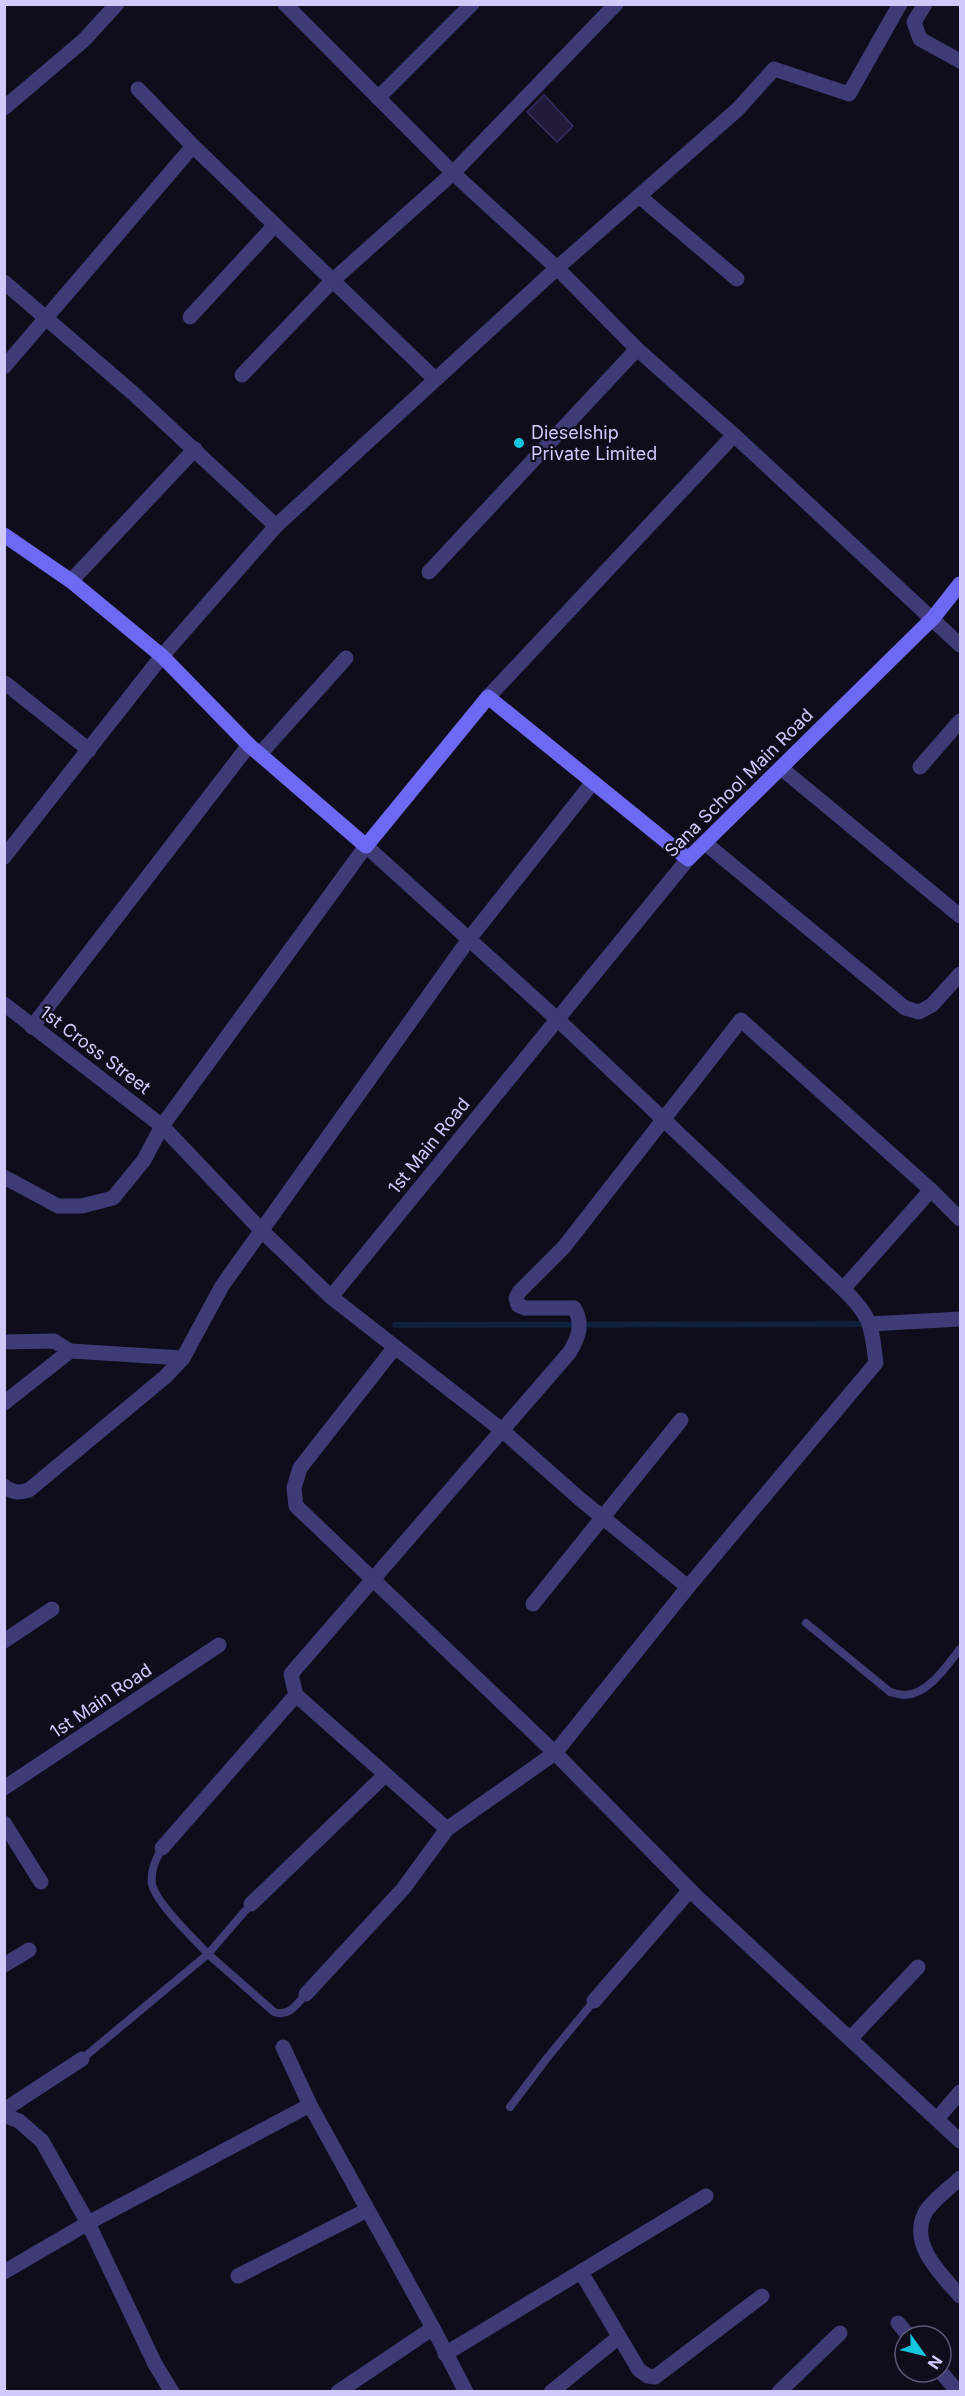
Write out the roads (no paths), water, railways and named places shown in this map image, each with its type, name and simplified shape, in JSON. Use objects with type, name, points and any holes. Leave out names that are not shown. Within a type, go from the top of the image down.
[{"type":"street","points":[[4,108],[84,40],[117,4]]},
{"type":"street","points":[[285,4],[453,173],[557,268],[637,349],[734,435],[960,645]]},
{"type":"street","points":[[378,98],[472,4]]},
{"type":"street","points":[[242,375],[332,281],[453,173],[616,4]]},
{"type":"street","points":[[4,857],[162,656],[276,526],[557,268],[738,109],[774,69],[849,94],[900,4]]},
{"type":"street","points":[[926,4],[914,22],[920,39],[960,61]]},
{"type":"street","points":[[138,89],[193,146],[435,379]]},
{"type":"street","points":[[4,367],[193,146]]},
{"type":"street","points":[[639,196],[737,279]]},
{"type":"street","points":[[190,317],[275,225]]},
{"type":"street","points":[[4,282],[195,448],[276,526]]},
{"type":"street","points":[[429,572],[637,349]]},
{"type":"street","points":[[4,1178],[58,1206],[82,1206],[113,1198],[144,1160],[162,1126],[366,846],[488,697],[734,435]]},
{"type":"street","points":[[71,581],[195,448]]},
{"type":"street","points":[[4,535],[71,581],[162,656],[254,749],[366,846],[557,1019],[860,1305],[870,1324],[876,1363],[688,1587],[555,1753],[447,1829],[403,1889],[306,1994]]},
{"type":"street","name":"Sana School Main Road","points":[[557,1019],[688,859],[933,618],[960,584]]},
{"type":"street","points":[[32,1027],[254,749],[346,658]]},
{"type":"street","points":[[5,682],[89,750]]},
{"type":"street","points":[[488,697],[688,859]]},
{"type":"street","points":[[920,767],[960,721]]},
{"type":"street","points":[[781,768],[960,916]]},
{"type":"street","points":[[4,1486],[20,1493],[36,1486],[165,1377],[183,1358],[222,1286],[261,1230],[469,939],[593,782]]},
{"type":"street","points":[[705,843],[904,1008],[919,1011],[932,1005],[960,976]]},
{"type":"street","name":"1st Cross Street","points":[[4,1004],[162,1126],[261,1230],[331,1297],[502,1431],[688,1587]]},
{"type":"street","name":"1st Main Road","points":[[331,1297],[557,1019]]},
{"type":"street","points":[[447,1829],[296,1695],[291,1674],[569,1353],[581,1325],[574,1308],[525,1308],[518,1305],[516,1298],[519,1292],[564,1247],[741,1020],[931,1190],[960,1219]]},
{"type":"street","points":[[843,1289],[931,1190]]},
{"type":"street","points":[[870,1324],[960,1319]]},
{"type":"street","points":[[4,1342],[54,1341],[70,1351],[183,1358]]},
{"type":"street","points":[[395,1347],[300,1468],[294,1488],[296,1506],[555,1753],[690,1890],[960,2141]]},
{"type":"street","points":[[4,1403],[70,1351]]},
{"type":"street","points":[[533,1604],[681,1420]]},
{"type":"street","points":[[4,1641],[52,1609]]},
{"type":"street","name":"1st Main Road","points":[[4,1788],[219,1645]]},
{"type":"street","points":[[162,1848],[296,1695]]},
{"type":"street","points":[[251,1904],[385,1775]]},
{"type":"street","points":[[4,1823],[41,1882]]},
{"type":"street","points":[[594,2001],[690,1890]]},
{"type":"street","points":[[4,1965],[29,1950]]},
{"type":"street","points":[[850,2039],[918,1967]]},
{"type":"street","points":[[283,2047],[310,2105],[466,2391]]},
{"type":"street","points":[[4,2110],[82,2059]]},
{"type":"street","points":[[937,2119],[960,2092]]},
{"type":"street","points":[[4,2272],[88,2223],[310,2105]]},
{"type":"street","points":[[4,2115],[19,2121],[42,2141],[88,2223],[155,2364],[172,2391]]},
{"type":"street","points":[[960,2178],[924,2213],[920,2229],[924,2246],[934,2265],[960,2296]]},
{"type":"street","points":[[445,2354],[706,2196]]},
{"type":"street","points":[[238,2276],[367,2210]]},
{"type":"street","points":[[581,2272],[639,2370],[648,2376],[655,2377],[762,2296]]},
{"type":"street","points":[[338,2391],[433,2328]]},
{"type":"street","points":[[779,2391],[840,2333]]},
{"type":"street","points":[[551,2391],[618,2337]]},
{"type":"lane","points":[[806,1623],[890,1692],[905,1695],[922,1689],[943,1671],[960,1648]]},
{"type":"lane","points":[[162,1848],[153,1866],[152,1882],[157,1897],[208,1954],[274,2012],[288,2013],[306,1994]]},
{"type":"lane","points":[[82,2059],[208,1954],[251,1904]]},
{"type":"lane","points":[[510,2108],[594,2001]]},
{"type":"waterway","points":[[395,1325],[867,1324]]},
{"type":"place","name":"Dieselship Private Limited","points":[[519,443]]}]
